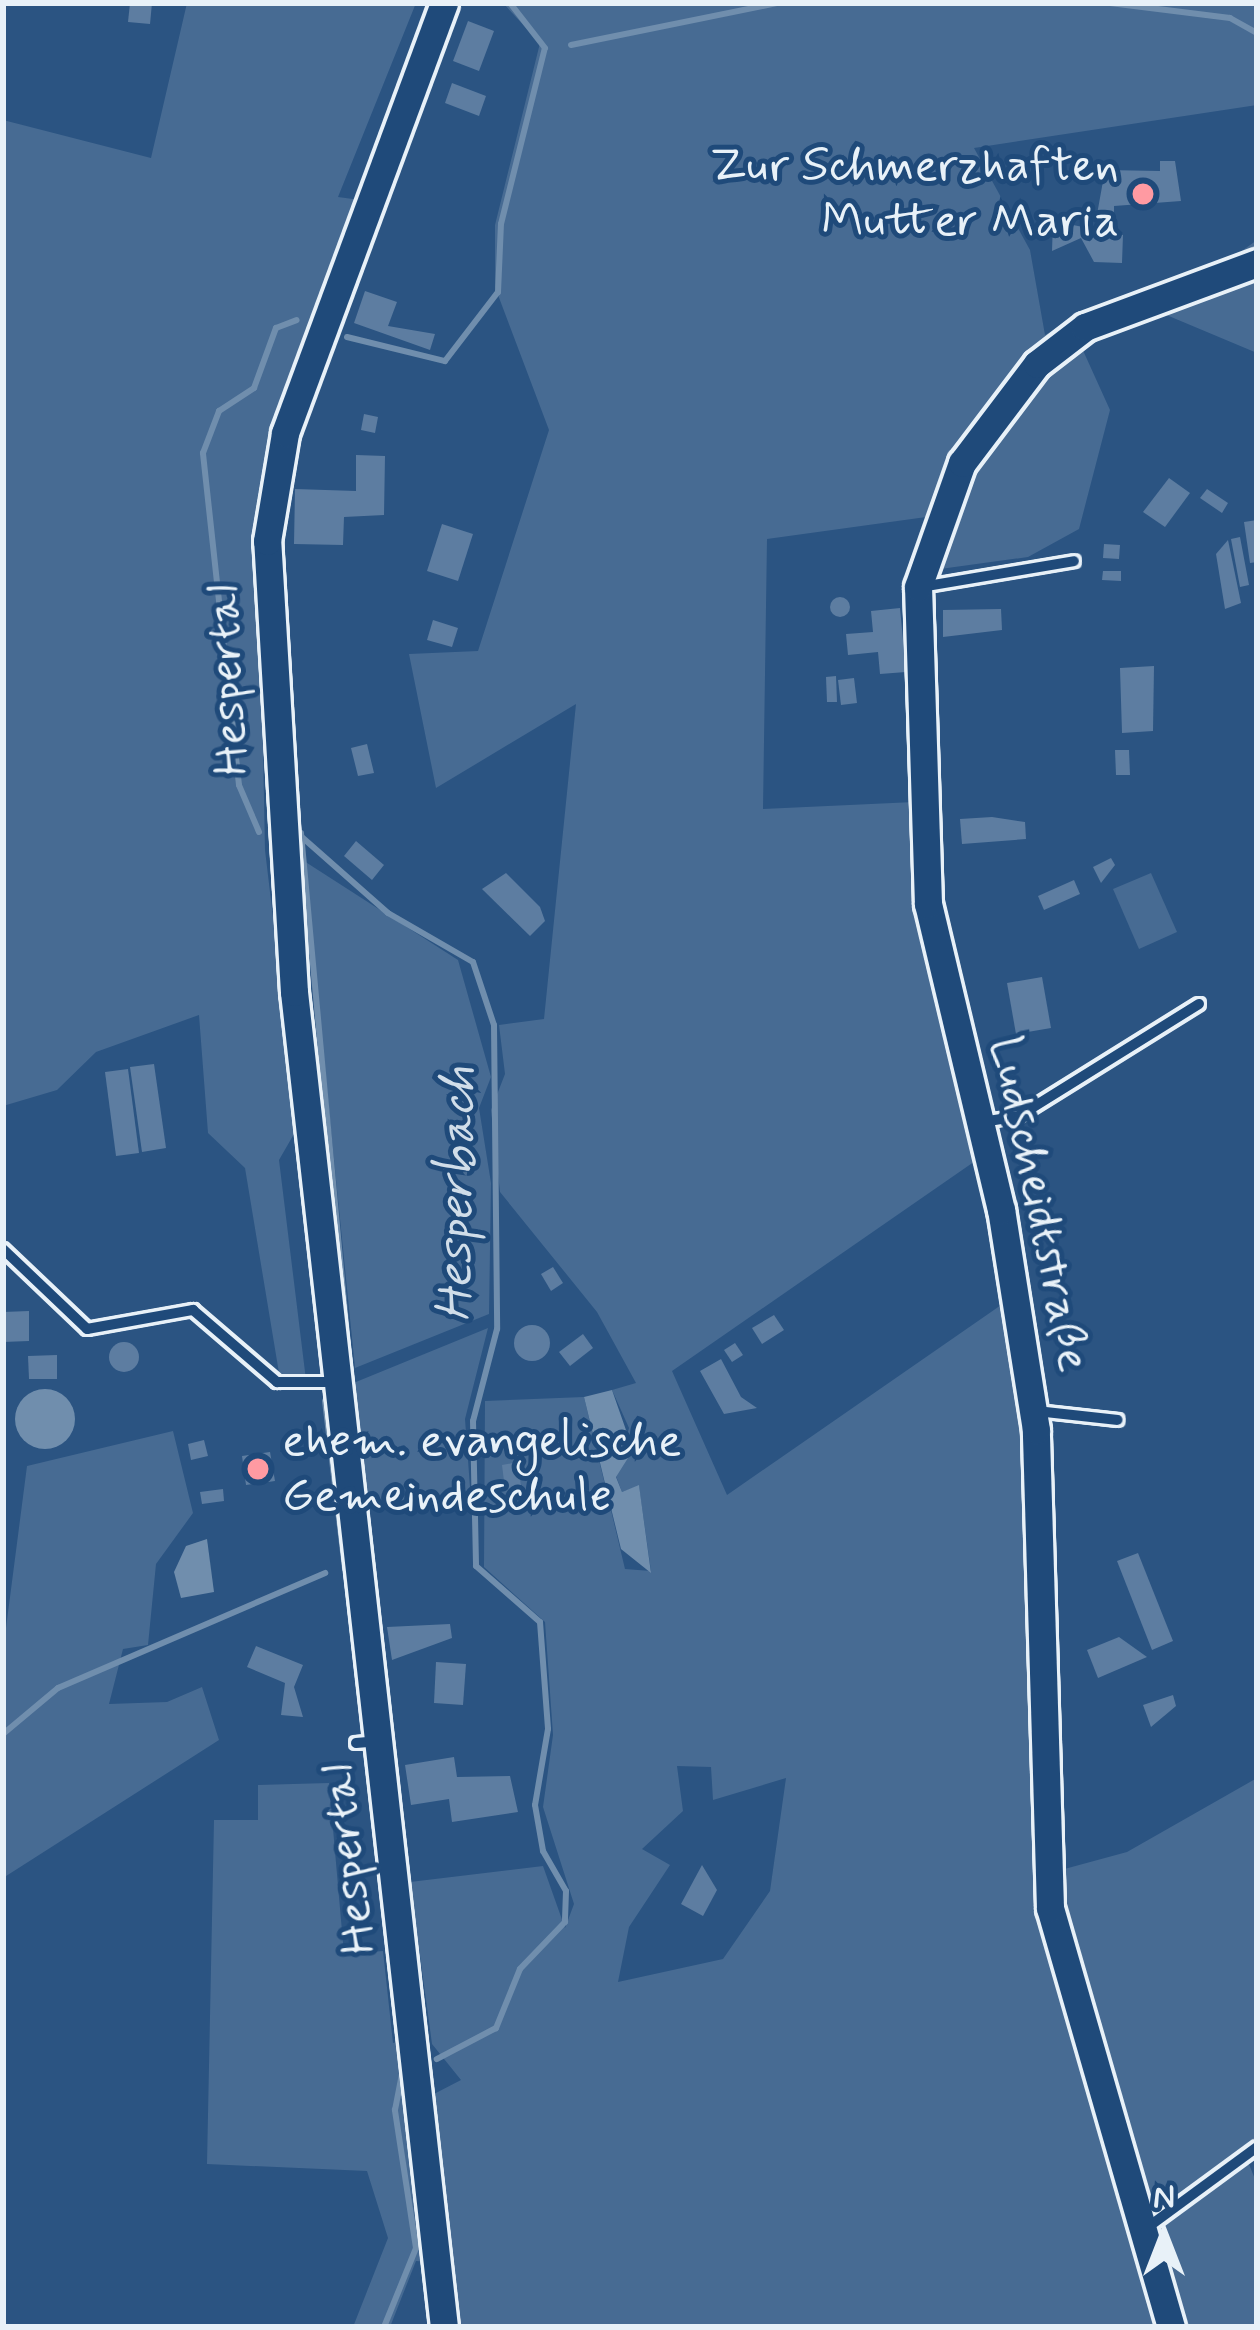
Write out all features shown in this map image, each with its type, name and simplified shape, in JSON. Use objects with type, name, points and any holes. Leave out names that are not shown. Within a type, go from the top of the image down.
[{"type":"main road","name":"Hespertal","points":[[444,3],[269,501],[281,852],[337,1381],[368,1742],[444,2327]]},
{"type":"main road","name":"Ludscheidtstraße","points":[[1171,2327],[1050,1908],[1034,1411],[981,1122],[928,904],[918,587],[962,464],[1037,364],[1085,326],[1257,263]]},
{"type":"lane","points":[[918,587],[1074,560]]},
{"type":"lane","points":[[981,1122],[1019,1115],[1199,1004]]},
{"type":"lane","points":[[3,1249],[87,1329],[194,1310],[277,1382],[337,1381]]},
{"type":"lane","points":[[1034,1411],[1118,1420]]},
{"type":"lane","points":[[1142,2230],[1257,2147]]},
{"type":"shaded area","points":[[187,3],[416,3],[338,197],[360,200],[258,495],[265,850],[298,1127],[279,1160],[306,1380],[279,1373],[245,1168],[208,1133],[199,1015],[96,1052],[57,1090],[3,1106],[3,120],[151,158]]},
{"type":"shaded area","points":[[503,3],[1257,3],[1257,105],[974,148],[1030,250],[1045,335],[1097,305],[1210,274],[1257,240],[1257,353],[1164,314],[1081,346],[1110,410],[1079,529],[1028,557],[933,570],[948,514],[767,539],[763,809],[914,802],[981,1157],[672,1371],[727,1495],[1004,1303],[1022,1413],[1035,1877],[1127,1852],[1257,1778],[1257,2140],[1242,2147],[1257,2184],[1257,2327],[456,2327],[432,2095],[461,2080],[432,2044],[410,1882],[543,1866],[565,1928],[574,1904],[543,1807],[553,1735],[545,1622],[484,1567],[485,1401],[584,1397],[625,1569],[651,1571],[639,1486],[622,1492],[616,1476],[629,1428],[612,1390],[636,1383],[597,1312],[500,1192],[491,1110],[505,1074],[499,1025],[544,1019],[576,704],[436,788],[409,654],[478,651],[549,430],[495,287],[495,225],[540,43]],"holes":[[[677,1766],[711,1767],[713,1800],[786,1778],[770,1891],[723,1959],[618,1982],[629,1927],[670,1865],[642,1849],[683,1811]]]},
{"type":"shaded area","points":[[304,861],[458,960],[491,1077],[479,1108],[491,1183],[489,1314],[355,1368]]},
{"type":"shaded area","points":[[1151,873],[1177,932],[1139,949],[1113,889]]},
{"type":"shaded area","points":[[488,1328],[465,1419],[471,1501],[364,1504],[351,1384]]},
{"type":"shaded area","points":[[45,1389],[66,1398],[75,1419],[66,1440],[45,1449],[24,1440],[15,1419],[24,1398]]},
{"type":"shaded area","points":[[612,1390],[633,1450],[616,1477],[622,1492],[639,1485],[651,1573],[621,1549],[584,1397]]},
{"type":"shaded area","points":[[173,1431],[193,1513],[156,1564],[148,1645],[123,1649],[109,1704],[167,1702],[202,1687],[219,1740],[3,1878],[3,1651],[27,1466]]},
{"type":"shaded area","points":[[207,1539],[214,1592],[181,1598],[174,1572],[186,1546]]},
{"type":"shaded area","points":[[329,1783],[344,1954],[383,1951],[393,2043],[408,2039],[429,2262],[416,2261],[390,2327],[353,2327],[388,2238],[367,2171],[207,2164],[214,1820],[258,1820],[258,1785]]},
{"type":"building","points":[[130,3],[152,3],[150,24],[128,22]]},
{"type":"building","points":[[468,21],[494,31],[479,71],[453,61]]},
{"type":"building","points":[[452,83],[486,96],[479,116],[445,103]]},
{"type":"building","name":"Zur Schmerzhaften Mutter Maria","points":[[1160,161],[1175,161],[1181,201],[1114,206],[1114,220],[1096,220],[1105,170],[1160,171]]},
{"type":"building","points":[[1053,221],[1123,235],[1122,263],[1094,262],[1081,238],[1052,251]]},
{"type":"building","points":[[365,291],[397,302],[388,326],[435,334],[430,350],[354,323]]},
{"type":"building","points":[[364,414],[378,417],[375,433],[361,430]]},
{"type":"building","points":[[356,455],[385,456],[384,515],[344,517],[343,545],[294,544],[295,489],[356,491]]},
{"type":"building","points":[[1169,478],[1190,493],[1165,527],[1143,512]]},
{"type":"building","points":[[1207,489],[1228,503],[1222,513],[1200,498]]},
{"type":"building","points":[[1257,520],[1257,562],[1250,563],[1244,522]]},
{"type":"building","points":[[442,524],[473,534],[458,581],[427,571]]},
{"type":"building","points":[[1240,537],[1249,585],[1240,587],[1231,539]]},
{"type":"building","points":[[1228,540],[1241,603],[1225,609],[1216,554]]},
{"type":"building","points":[[1104,544],[1120,545],[1119,559],[1103,558]]},
{"type":"building","points":[[1103,571],[1121,571],[1121,581],[1102,580]]},
{"type":"building","points":[[840,597],[850,607],[840,617],[830,607]]},
{"type":"building","points":[[900,608],[906,672],[880,674],[878,652],[848,655],[846,634],[873,632],[871,611]]},
{"type":"building","points":[[1001,609],[1002,630],[943,637],[943,610]]},
{"type":"building","points":[[433,620],[458,628],[452,647],[427,640]]},
{"type":"building","points":[[1154,666],[1153,731],[1122,733],[1120,668]]},
{"type":"building","points":[[836,676],[837,702],[827,702],[826,677]]},
{"type":"building","points":[[854,678],[857,703],[841,705],[838,680]]},
{"type":"building","points":[[367,744],[374,773],[358,776],[351,748]]},
{"type":"building","points":[[1115,750],[1129,750],[1130,775],[1116,775]]},
{"type":"building","points":[[960,819],[1025,822],[1026,839],[962,844]]},
{"type":"building","points":[[356,841],[384,865],[372,880],[344,856]]},
{"type":"building","points":[[1111,858],[1115,865],[1101,883],[1093,867]]},
{"type":"building","points":[[506,873],[540,907],[545,921],[530,936],[482,889]]},
{"type":"building","points":[[1074,880],[1080,894],[1044,910],[1038,896]]},
{"type":"building","points":[[1042,977],[1051,1028],[1016,1034],[1007,983]]},
{"type":"building","points":[[154,1064],[166,1148],[142,1152],[130,1067]]},
{"type":"building","points":[[128,1069],[139,1153],[116,1156],[105,1072]]},
{"type":"building","points":[[553,1267],[563,1283],[551,1291],[541,1274]]},
{"type":"building","points":[[29,1311],[29,1341],[3,1342],[3,1312]]},
{"type":"building","points":[[774,1315],[784,1330],[762,1344],[752,1328]]},
{"type":"building","points":[[532,1325],[545,1330],[550,1343],[545,1356],[532,1361],[519,1356],[514,1343],[519,1330]]},
{"type":"building","points":[[583,1334],[593,1348],[570,1366],[559,1352]]},
{"type":"building","points":[[124,1342],[135,1346],[139,1357],[135,1368],[124,1372],[113,1368],[109,1357],[113,1346]]},
{"type":"building","points":[[735,1343],[743,1355],[732,1362],[724,1350]]},
{"type":"building","points":[[57,1355],[57,1379],[29,1379],[28,1356]]},
{"type":"building","points":[[721,1359],[741,1397],[757,1408],[724,1414],[700,1371]]},
{"type":"building","points":[[204,1440],[208,1456],[191,1460],[188,1444]]},
{"type":"building","name":"ehem. evangelische Gemeindeschule","points":[[270,1452],[275,1481],[246,1485],[242,1456]]},
{"type":"building","points":[[518,1462],[521,1487],[505,1489],[502,1465]]},
{"type":"building","points":[[223,1489],[224,1501],[202,1504],[200,1492]]},
{"type":"building","points":[[1138,1553],[1173,1641],[1152,1650],[1117,1561]]},
{"type":"building","points":[[450,1624],[452,1638],[392,1660],[387,1627]]},
{"type":"building","points":[[1119,1637],[1147,1657],[1098,1678],[1087,1650]]},
{"type":"building","points":[[256,1646],[303,1665],[294,1687],[303,1717],[281,1715],[285,1683],[247,1667]]},
{"type":"building","points":[[436,1662],[466,1664],[463,1705],[434,1703]]},
{"type":"building","points":[[1173,1695],[1176,1706],[1151,1727],[1143,1705]]},
{"type":"building","points":[[454,1757],[457,1777],[510,1776],[518,1812],[452,1822],[449,1799],[411,1805],[405,1765]]},
{"type":"building","points":[[702,1865],[717,1890],[703,1916],[681,1904]]},
{"type":"waterway","name":"Hesperbach","points":[[347,337],[445,361],[498,292],[501,224],[545,48],[510,3]]},
{"type":"waterway","points":[[571,45],[778,3]]},
{"type":"waterway","points":[[1110,3],[1230,18],[1257,33]]},
{"type":"waterway","name":"Hesperbach","points":[[259,832],[239,785],[203,453],[219,411],[254,388],[276,328],[297,320]]},
{"type":"waterway","name":"Hesperbach","points":[[295,831],[388,913],[473,962],[494,1025],[497,1329],[473,1421],[476,1566],[540,1622],[548,1729],[535,1805],[543,1851],[566,1891],[565,1922],[520,1969],[496,2028],[437,2059]]},
{"type":"waterway","points":[[301,833],[350,1367]]},
{"type":"waterway","points":[[352,1387],[354,1396]]},
{"type":"waterway","points":[[325,1401],[345,1569]]},
{"type":"waterway","points":[[3,1734],[58,1688],[325,1573]]},
{"type":"waterway","name":"Hesperbach","points":[[384,2327],[416,2248],[395,2110],[402,2074]]},
{"type":"place","name":"Zur Schmerzhaften Mutter Maria","points":[[1143,194]]},
{"type":"place","name":"ehem. evangelische Gemeindeschule","points":[[258,1469]]}]
